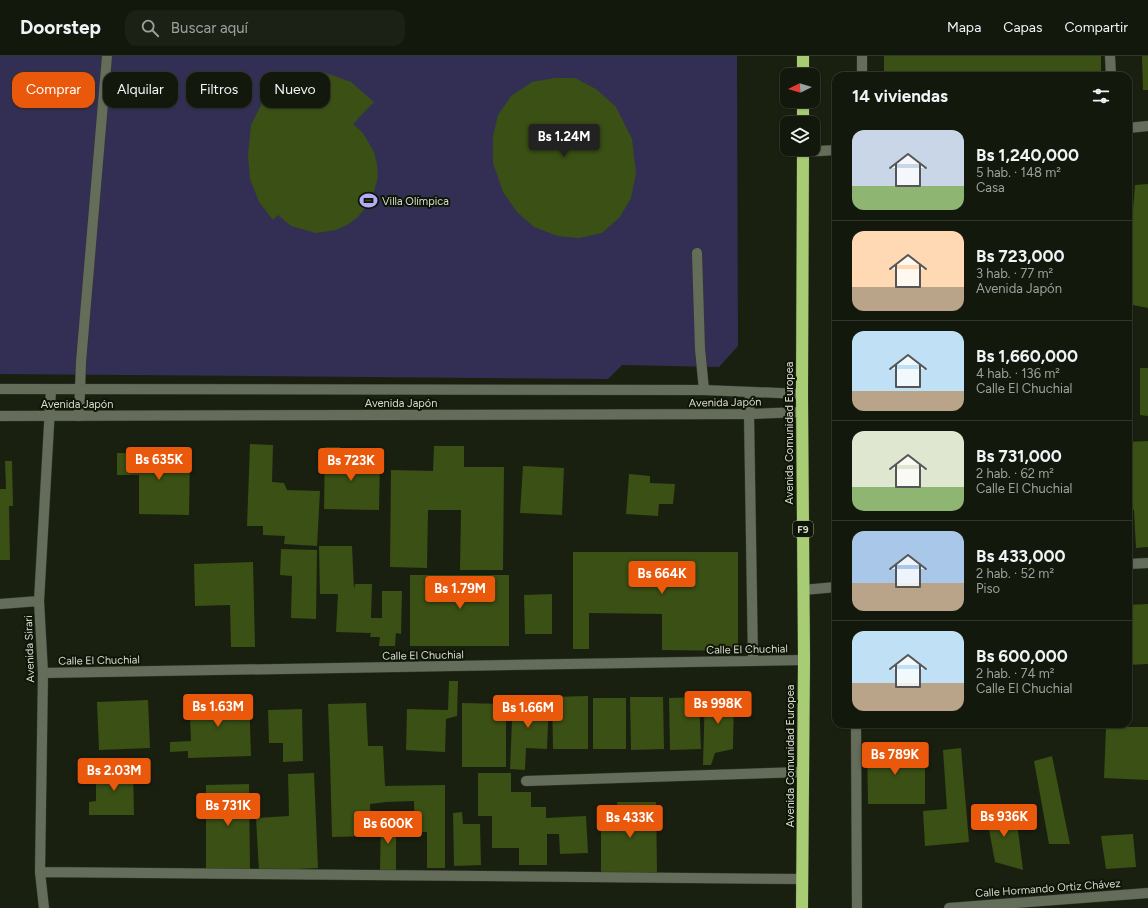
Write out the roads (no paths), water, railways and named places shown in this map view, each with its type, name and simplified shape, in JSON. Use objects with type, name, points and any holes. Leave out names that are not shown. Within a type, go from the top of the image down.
[{"type":"highway","points":[[803,56],[803,68]]},
{"type":"highway","name":"Avenida Comunidad Europea","points":[[802,908],[804,772],[802,412],[803,156]]},
{"type":"street","points":[[79,416],[81,354],[107,56]]},
{"type":"street","points":[[862,56],[862,72]]},
{"type":"street","points":[[1110,56],[1111,72]]},
{"type":"street","points":[[1132,128],[1148,126]]},
{"type":"street","points":[[820,150],[832,150]]},
{"type":"street","points":[[697,253],[700,349],[704,390]]},
{"type":"street","name":"Avenida Japón","points":[[0,389],[704,390],[802,394]]},
{"type":"street","name":"Avenida Sirari","points":[[44,908],[40,872],[43,673],[39,601],[51,390]]},
{"type":"street","points":[[750,392],[749,414],[753,661]]},
{"type":"street","name":"Avenida Japón","points":[[0,416],[749,414],[802,412]]},
{"type":"street","points":[[1132,564],[1148,562]]},
{"type":"street","points":[[803,590],[832,587]]},
{"type":"street","points":[[0,604],[39,601]]},
{"type":"street","name":"Calle El Chuchial","points":[[43,673],[804,660]]},
{"type":"street","points":[[856,728],[857,908]]},
{"type":"street","points":[[526,781],[804,772]]},
{"type":"street","points":[[40,872],[802,879]]},
{"type":"street","name":"Calle Hormando Ortiz Chávez","points":[[949,908],[1148,893]]},
{"type":"place","name":"Villa Olímpica","points":[[369,201]]}]
